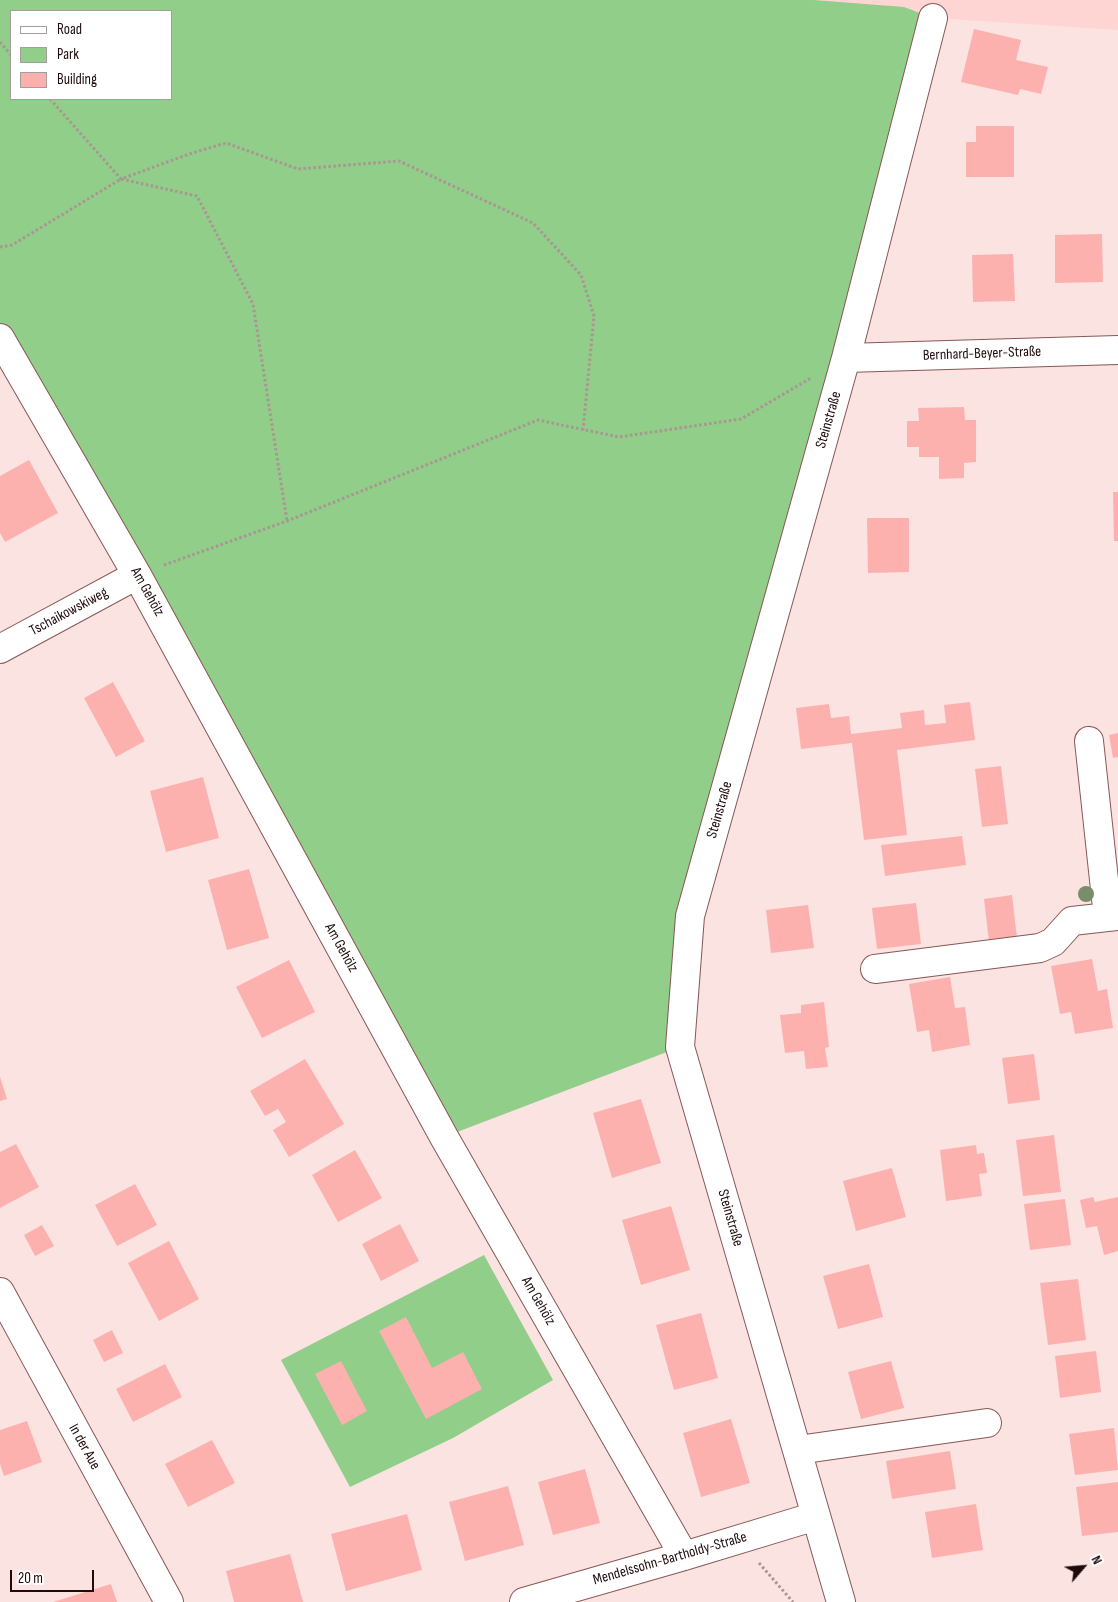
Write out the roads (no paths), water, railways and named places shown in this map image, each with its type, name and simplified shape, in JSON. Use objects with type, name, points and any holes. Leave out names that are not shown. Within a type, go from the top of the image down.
[{"type":"street","name":"Steinstraße","points":[[841,1602],[680,1047],[690,916],[846,358],[932,18]]},
{"type":"street","name":"Am Gehölz","points":[[0,338],[137,575],[444,1137],[684,1556]]},
{"type":"street","name":"Bernhard-Beyer-Straße","points":[[846,358],[1118,350]]},
{"type":"street","name":"Tschaikowskiweg","points":[[0,649],[137,575]]},
{"type":"street","points":[[875,969],[1040,948],[1053,942],[1072,921],[1113,916],[1089,741]]},
{"type":"street","name":"In der Aue","points":[[0,1292],[169,1602]]},
{"type":"street","points":[[798,1450],[987,1423]]},
{"type":"street","name":"Mendelssohn-Bartholdy-Straße","points":[[524,1602],[816,1516]]}]
